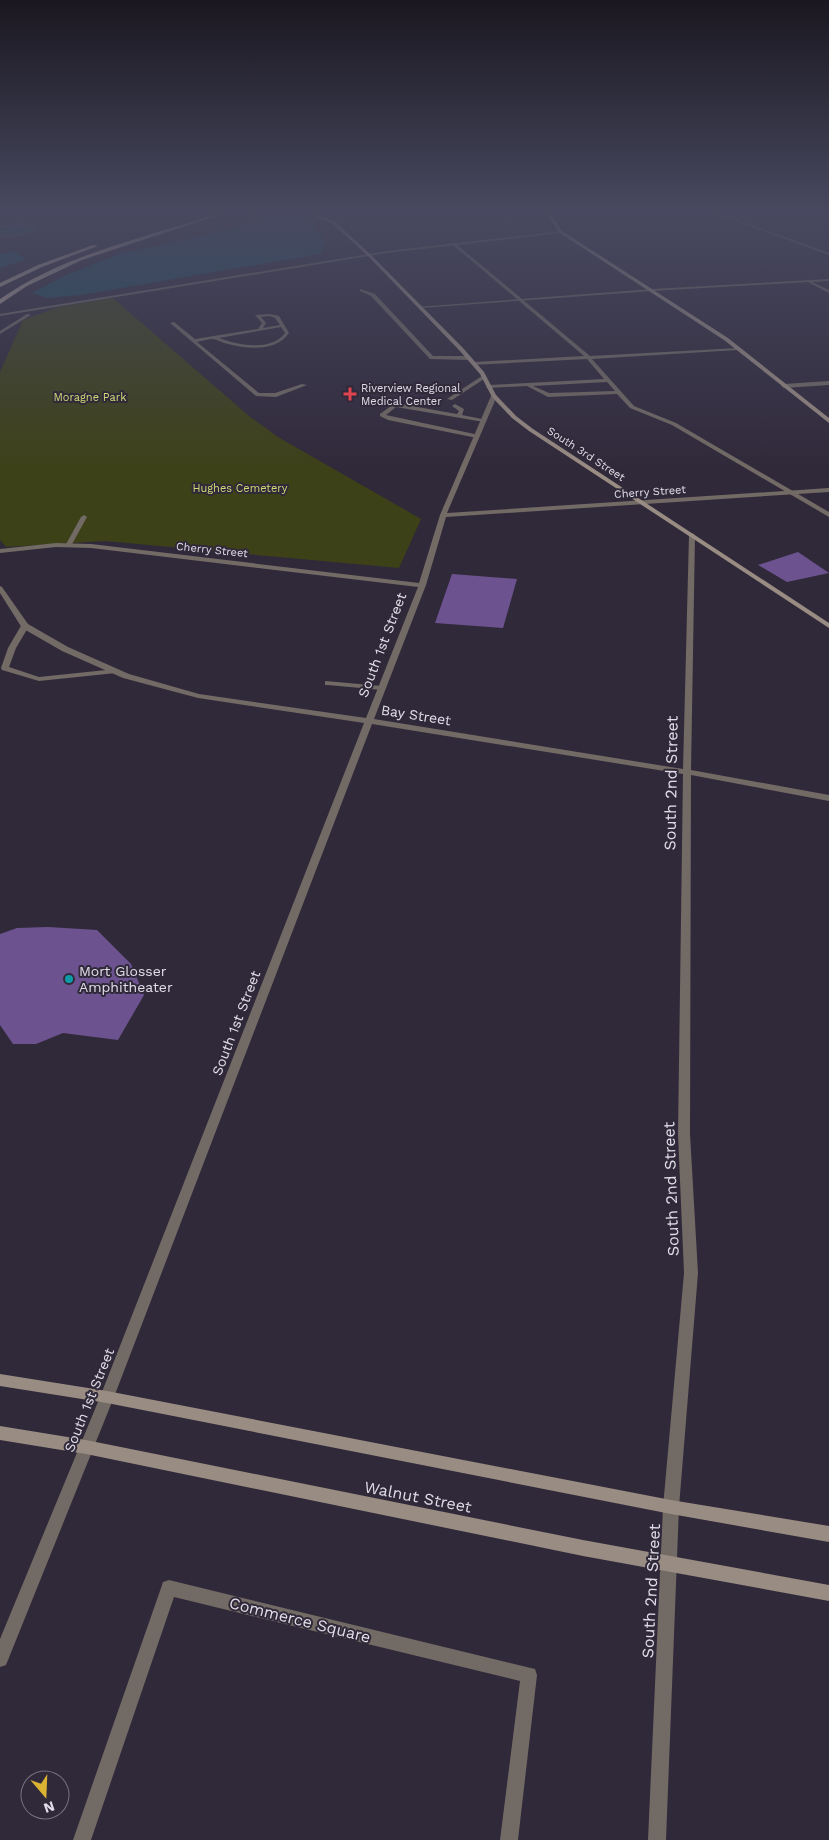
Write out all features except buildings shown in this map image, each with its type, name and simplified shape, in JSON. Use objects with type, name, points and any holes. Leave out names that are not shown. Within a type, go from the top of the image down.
[{"type":"street","points":[[0,315],[111,298]]},
{"type":"street","points":[[376,298],[432,358],[471,361],[737,349]]},
{"type":"street","name":"South 3rd Street","points":[[411,298],[471,361],[492,391],[514,417],[829,626]]},
{"type":"street","points":[[517,298],[588,357],[632,407],[674,424],[829,515]]},
{"type":"street","points":[[420,307],[548,298]]},
{"type":"street","points":[[663,298],[737,349],[829,421]]},
{"type":"street","points":[[0,333],[22,318],[49,308]]},
{"type":"street","points":[[214,337],[222,342],[242,346],[261,345],[278,342],[286,337],[287,333],[277,317],[264,315],[257,316],[264,323],[259,330]]},
{"type":"street","points":[[172,323],[258,395],[276,395],[304,385]]},
{"type":"street","points":[[194,341],[281,326]]},
{"type":"street","points":[[450,399],[484,378]]},
{"type":"street","points":[[492,391],[526,385],[608,380]]},
{"type":"street","points":[[784,386],[829,383]]},
{"type":"street","points":[[526,385],[548,395],[618,392]]},
{"type":"street","name":"South 1st Street","points":[[0,1659],[107,1397],[370,721],[422,585],[443,515],[484,420],[492,391]]},
{"type":"street","points":[[477,436],[388,418],[382,415],[395,405],[435,410],[484,420]]},
{"type":"street","points":[[455,406],[462,410],[459,416]]},
{"type":"street","name":"Cherry Street","points":[[443,515],[829,490]]},
{"type":"street","points":[[68,546],[84,517]]},
{"type":"street","name":"South 2nd Street","points":[[657,1840],[671,1507],[691,1273],[684,1134],[687,772],[692,535]]},
{"type":"street","name":"Cherry Street","points":[[0,551],[91,546],[274,566],[422,585]]},
{"type":"street","name":"Bay Street","points":[[0,588],[24,626],[65,649],[126,676],[198,696],[370,721],[687,772],[829,798]]},
{"type":"street","points":[[24,626],[12,648],[5,668],[39,679],[116,671]]},
{"type":"street","points":[[328,683],[382,688]]},
{"type":"street","points":[[0,1380],[107,1397],[671,1507],[829,1534]]},
{"type":"street","name":"Walnut Street","points":[[0,1432],[86,1447],[668,1564],[829,1592]]},
{"type":"street","name":"Commerce Square","points":[[82,1840],[168,1588],[529,1675],[509,1840]]},
{"type":"green space","points":[[113,298],[249,416],[278,437],[421,519],[399,568],[105,541],[6,547],[0,540],[0,372],[23,320],[58,307]]},
{"type":"place","name":"Riverview Regional Medical Center","points":[[350,394]]},
{"type":"place","name":"Mort Glosser Amphitheater","points":[[69,979]]},
{"type":"park label","name":"Moragne Park","points":[[90,397]]},
{"type":"park label","name":"Hughes Cemetery","points":[[240,488]]}]
